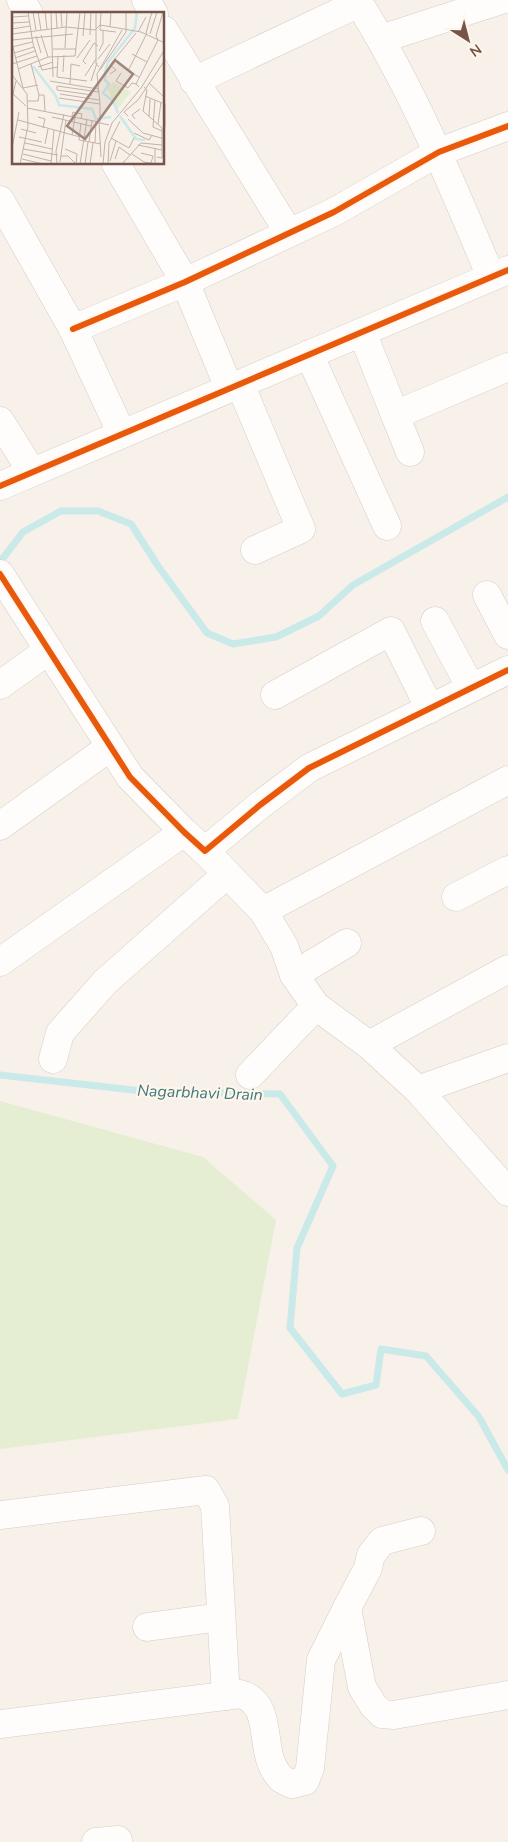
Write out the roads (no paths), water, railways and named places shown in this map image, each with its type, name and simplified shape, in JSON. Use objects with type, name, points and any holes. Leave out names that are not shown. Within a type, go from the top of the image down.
[{"type":"street","points":[[21,0],[28,12]]},
{"type":"street","points":[[146,0],[153,12]]},
{"type":"street","points":[[381,39],[500,0]]},
{"type":"street","points":[[0,486],[499,273],[381,39],[358,2],[194,81]]},
{"type":"street","points":[[165,32],[289,232]]},
{"type":"street","points":[[73,329],[185,282],[334,212],[439,152],[508,126]]},
{"type":"street","points":[[117,165],[185,282],[301,529],[255,550]]},
{"type":"street","points":[[0,200],[73,329],[122,434]]},
{"type":"street","points":[[362,332],[410,452]]},
{"type":"street","points":[[309,354],[387,526]]},
{"type":"street","points":[[395,415],[508,367]]},
{"type":"street","points":[[0,422],[32,472]]},
{"type":"street","points":[[4,580],[130,777],[263,911],[284,946],[294,975],[316,1006],[369,1045],[418,1090],[508,1192]]},
{"type":"street","points":[[487,595],[508,635]]},
{"type":"street","points":[[435,622],[471,688]]},
{"type":"street","points":[[275,695],[391,631],[430,708]]},
{"type":"street","points":[[0,685],[49,650]]},
{"type":"street","points":[[205,851],[260,805],[309,768],[508,670]]},
{"type":"street","points":[[0,826],[110,747]]},
{"type":"street","points":[[263,911],[508,780]]},
{"type":"street","points":[[0,962],[184,832]]},
{"type":"street","points":[[456,897],[508,870]]},
{"type":"street","points":[[53,1059],[60,1032],[105,982],[227,874]]},
{"type":"street","points":[[294,975],[347,944]]},
{"type":"street","points":[[369,1045],[508,969]]},
{"type":"street","points":[[250,1075],[316,1006]]},
{"type":"street","points":[[418,1090],[508,1058]]},
{"type":"street","points":[[0,1515],[206,1490],[215,1506],[221,1618],[220,1697]]},
{"type":"street","points":[[0,1724],[240,1694],[251,1697],[260,1707],[269,1756],[279,1777],[292,1784],[305,1781],[310,1768],[321,1660],[368,1568],[372,1555],[382,1541],[421,1531]]},
{"type":"street","points":[[347,1608],[362,1687],[373,1705],[382,1714],[394,1715],[508,1695]]},
{"type":"street","points":[[147,1627],[221,1618]]},
{"type":"street","points":[[96,1842],[118,1840],[118,1842]]},
{"type":"waterway","points":[[0,562],[23,532],[61,511],[98,511],[131,524],[158,566],[207,633],[233,644],[276,637],[319,616],[353,585],[508,497]]},
{"type":"waterway","name":"Nagarbhavi Drain","points":[[0,1075],[142,1091],[280,1094],[333,1166],[297,1248],[290,1328],[342,1394],[376,1385],[381,1349],[426,1356],[479,1417],[508,1470]]}]
